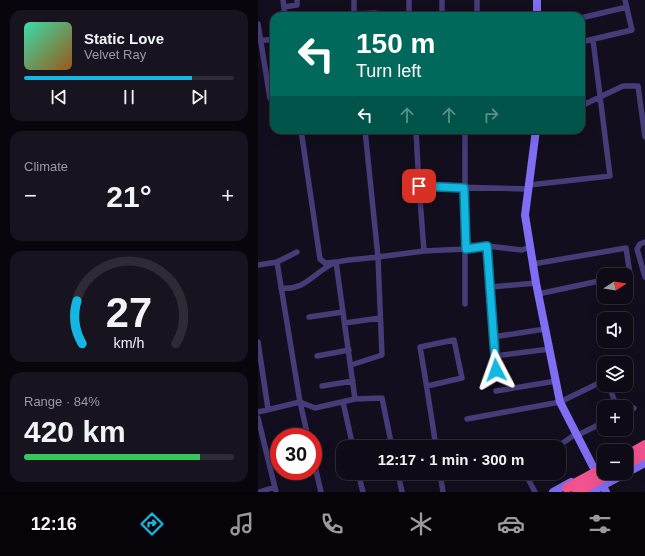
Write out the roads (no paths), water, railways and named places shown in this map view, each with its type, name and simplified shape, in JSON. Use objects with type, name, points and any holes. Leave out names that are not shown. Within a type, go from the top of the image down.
[{"type":"highway","points":[[633,452],[645,445]]},
{"type":"highway","points":[[633,460],[645,454]]},
{"type":"highway","points":[[561,492],[597,470]]},
{"type":"highway","points":[[577,492],[598,480]]},
{"type":"main road","points":[[537,0],[537,12]]},
{"type":"main road","points":[[535,134],[525,215],[538,294],[560,402],[577,434],[597,466]]},
{"type":"main road","points":[[633,447],[645,440]]},
{"type":"main road","points":[[591,492],[604,489],[645,463]]},
{"type":"main road","points":[[553,492],[597,470]]},
{"type":"street","points":[[283,0],[285,12]]},
{"type":"street","points":[[284,7],[298,5],[297,0]]},
{"type":"street","points":[[354,0],[354,12]]},
{"type":"street","points":[[408,0],[409,12]]},
{"type":"street","points":[[442,0],[442,12]]},
{"type":"street","points":[[477,0],[477,12]]},
{"type":"street","points":[[585,41],[632,30],[625,0]]},
{"type":"street","points":[[585,17],[627,7]]},
{"type":"street","points":[[258,24],[259,41],[270,98]]},
{"type":"street","points":[[259,41],[270,40]]},
{"type":"street","points":[[419,186],[464,188],[528,187],[610,176],[593,40]]},
{"type":"street","points":[[600,95],[601,79]]},
{"type":"street","points":[[585,104],[600,95],[623,86],[638,86],[643,104],[645,137]]},
{"type":"street","points":[[302,134],[320,259],[325,263],[424,251],[466,249],[487,246],[522,250],[530,247]]},
{"type":"street","points":[[351,365],[382,356],[378,257],[365,134]]},
{"type":"street","points":[[416,134],[424,251]]},
{"type":"street","points":[[465,134],[465,304]]},
{"type":"street","points":[[645,242],[640,244],[637,249],[645,277]]},
{"type":"street","points":[[487,246],[496,370]]},
{"type":"street","points":[[533,264],[626,248],[629,268]]},
{"type":"street","points":[[258,265],[277,262],[297,252]]},
{"type":"street","points":[[277,262],[300,402],[306,428]]},
{"type":"street","points":[[281,288],[290,289],[299,287],[336,262]]},
{"type":"street","points":[[336,262],[355,399]]},
{"type":"street","points":[[538,294],[597,281]]},
{"type":"street","points":[[490,287],[536,282]]},
{"type":"street","points":[[309,317],[343,312]]},
{"type":"street","points":[[345,323],[380,318]]},
{"type":"street","points":[[493,337],[545,329]]},
{"type":"street","points":[[427,386],[462,378],[454,340],[420,347],[435,440]]},
{"type":"street","points":[[258,342],[268,409]]},
{"type":"street","points":[[495,356],[550,349]]},
{"type":"street","points":[[317,356],[349,350]]},
{"type":"street","points":[[322,386],[353,381]]},
{"type":"street","points":[[496,391],[556,381]]},
{"type":"street","points":[[467,419],[560,402],[599,383],[610,389],[614,400]]},
{"type":"street","points":[[258,412],[300,402],[315,408],[355,399],[382,398],[391,440]]},
{"type":"street","points":[[343,402],[351,440]]},
{"type":"street","points":[[258,418],[276,490],[259,492]]},
{"type":"street","points":[[566,441],[577,434],[597,425]]},
{"type":"street","points":[[318,480],[321,492]]},
{"type":"street","points":[[360,480],[363,492]]},
{"type":"street","points":[[399,480],[402,492]]},
{"type":"street","points":[[441,480],[443,492]]},
{"type":"street","points":[[528,480],[535,492]]}]
